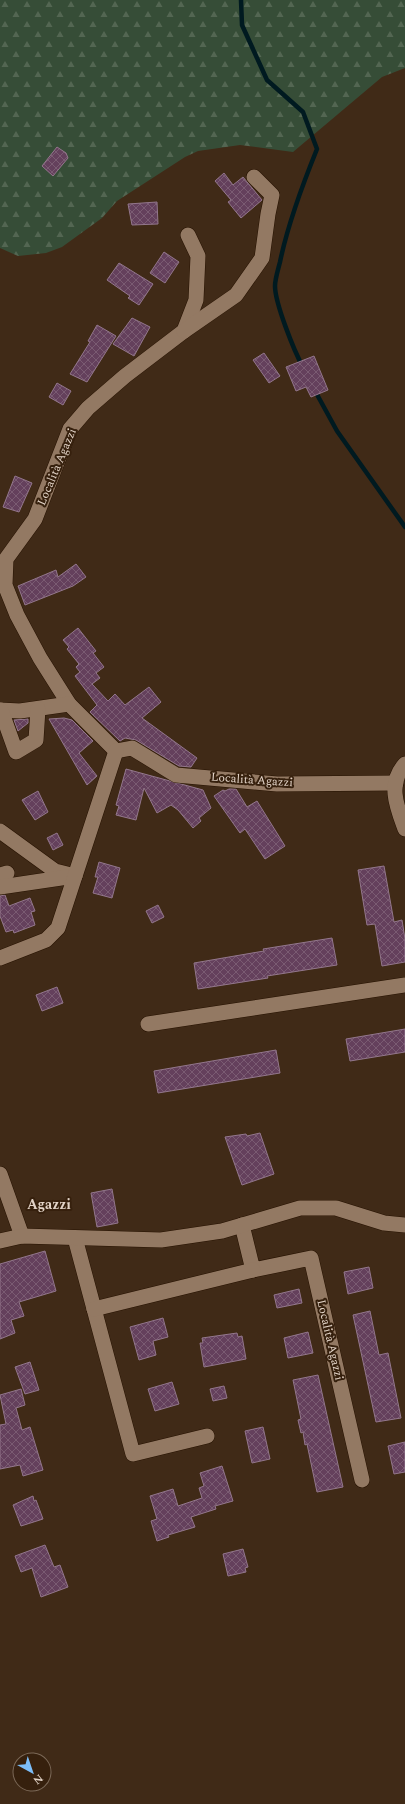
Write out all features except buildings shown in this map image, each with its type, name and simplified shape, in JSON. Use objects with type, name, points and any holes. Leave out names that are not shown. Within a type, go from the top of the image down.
[{"type":"street","name":"Località Agazzi","points":[[254,177],[272,195],[262,258],[236,295],[184,331],[125,376],[88,408],[70,429],[35,519],[6,559],[5,585],[17,616],[40,658],[69,704],[116,751],[132,748],[176,775],[277,784],[396,783]]},
{"type":"street","points":[[184,331],[196,300],[198,256],[188,235]]},
{"type":"street","points":[[38,708],[36,740],[16,752],[1,710],[20,711],[38,708],[69,704]]},
{"type":"street","points":[[0,958],[46,940],[58,928],[116,751]]},
{"type":"street","points":[[405,764],[398,771],[394,797],[405,829]]},
{"type":"street","points":[[0,831],[55,871],[75,876]]},
{"type":"street","points":[[0,887],[75,876]]},
{"type":"street","points":[[148,1024],[405,985]]},
{"type":"street","points":[[0,1174],[22,1236]]},
{"type":"street","points":[[0,1241],[22,1236],[162,1240],[222,1231],[300,1208],[336,1208],[384,1222],[405,1225]]},
{"type":"street","points":[[242,1225],[253,1270]]},
{"type":"street","points":[[75,1238],[133,1454],[207,1436]]},
{"type":"street","name":"Località Agazzi","points":[[94,1309],[253,1270],[311,1258],[362,1480]]},
{"type":"green space","points":[[0,0],[405,0],[405,68],[382,77],[293,152],[240,145],[198,151],[185,157],[117,201],[102,218],[62,247],[46,253],[18,256],[0,248]]},
{"type":"waterway","points":[[241,0],[242,25],[267,80],[303,112],[317,149],[291,219],[275,283],[281,315],[303,367]]},
{"type":"waterway","points":[[314,389],[337,431],[405,527]]},
{"type":"district","name":"Agazzi","points":[[49,1204]]}]
